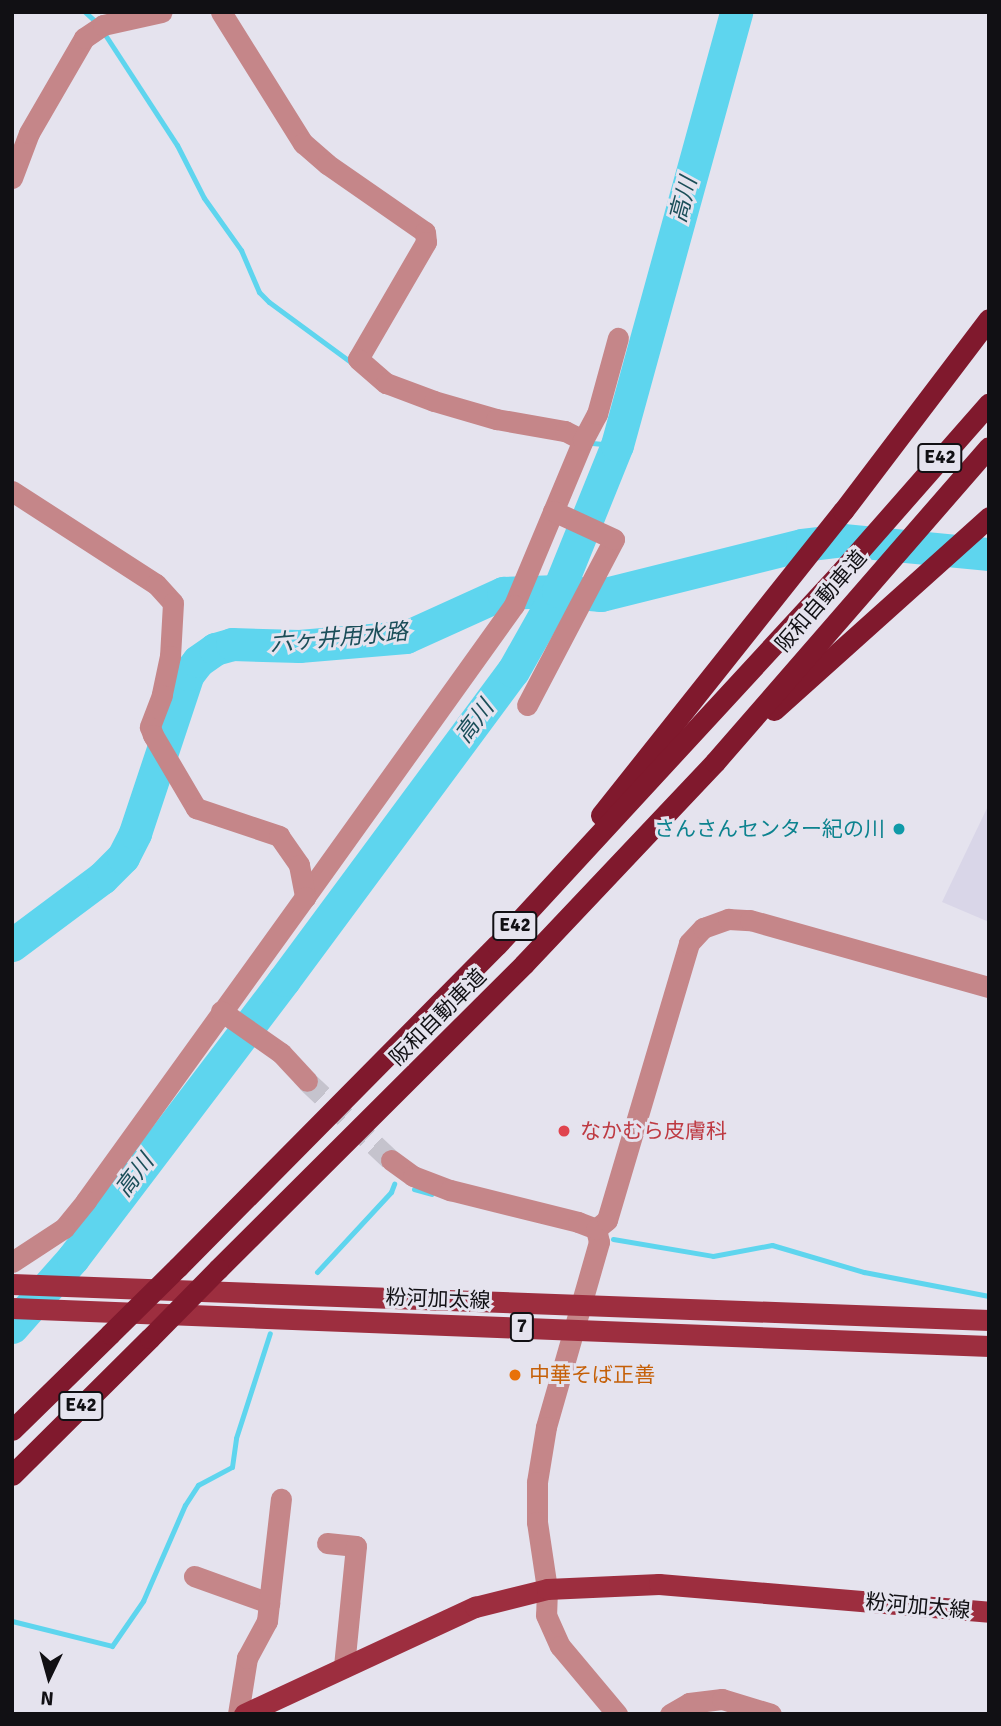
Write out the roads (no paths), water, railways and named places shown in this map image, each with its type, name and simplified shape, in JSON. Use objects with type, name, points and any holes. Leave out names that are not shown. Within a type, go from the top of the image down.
[{"type":"highway","points":[[497,945],[843,511],[989,319]]},
{"type":"highway","name":"阪和自動車道","points":[[12,1430],[178,1267],[497,945],[839,574],[989,403]]},
{"type":"highway","name":"阪和自動車道","points":[[12,1475],[524,964],[715,762],[989,447]]},
{"type":"highway","points":[[715,762],[983,523]]},
{"type":"main road","name":"粉河加太線","points":[[15,1284],[77,1284],[989,1320]]},
{"type":"main road","name":"粉河加太線","points":[[12,1308],[989,1346]]},
{"type":"main road","name":"粉河加太線","points":[[244,1714],[475,1607],[547,1588],[659,1584],[989,1612]]},
{"type":"street","points":[[12,178],[36,121],[84,38],[100,27],[162,12]]},
{"type":"street","points":[[221,12],[303,143],[327,164],[425,232],[426,242],[358,359],[386,383],[434,401],[496,419],[565,431],[583,440]]},
{"type":"street","points":[[12,1262],[64,1228],[71,1219],[226,1015],[305,897],[514,606],[559,513],[583,440],[597,414],[618,338]]},
{"type":"street","points":[[12,491],[156,584],[173,603],[170,656],[162,695],[150,727],[153,735],[196,807],[279,836],[299,865],[305,897]]},
{"type":"street","points":[[527,705],[614,539],[559,513]]},
{"type":"street","points":[[596,1229],[607,1220],[689,943],[703,928],[728,919],[750,920],[989,987]]},
{"type":"street","points":[[226,1015],[281,1053],[307,1081]]},
{"type":"street","points":[[391,1160],[413,1176],[450,1191],[578,1222],[596,1229]]},
{"type":"street","points":[[596,1229],[599,1242],[546,1427],[537,1482],[537,1522],[547,1588],[546,1615],[560,1646],[617,1714]]},
{"type":"street","points":[[238,1714],[247,1658],[267,1621],[281,1499]]},
{"type":"street","points":[[327,1543],[356,1546],[344,1667]]},
{"type":"street","points":[[194,1576],[269,1603]]},
{"type":"street","points":[[670,1714],[689,1703],[722,1699],[771,1714]]},
{"type":"waterway","points":[[85,12],[96,22]]},
{"type":"waterway","name":"高川","points":[[12,1327],[73,1258],[284,980],[513,671],[558,591],[617,445],[736,12]]},
{"type":"waterway","points":[[102,30],[177,145],[204,198],[241,250],[259,292],[352,363]]},
{"type":"waterway","points":[[592,443],[617,445]]},
{"type":"waterway","name":"六ヶ井用水路","points":[[12,945],[102,878],[123,857],[135,833],[188,674],[198,661],[215,649],[232,644],[299,646],[406,637],[503,593],[558,591],[601,595],[802,545],[843,540],[989,554]]},
{"type":"waterway","points":[[317,1272],[391,1192],[394,1184]]},
{"type":"waterway","points":[[414,1189],[431,1194]]},
{"type":"waterway","points":[[613,1239],[713,1256],[772,1245],[864,1272],[989,1296]]},
{"type":"waterway","points":[[12,1621],[112,1646],[143,1601],[185,1505],[198,1485],[232,1467],[236,1438],[270,1333]]},
{"type":"tunnel","points":[[307,1081],[391,1160]]},
{"type":"place","name":"さんさんセンター紀の川","points":[[899,829]]},
{"type":"place","name":"なかむら皮膚科","points":[[564,1131]]},
{"type":"place","name":"中華そば正善","points":[[515,1375]]}]
